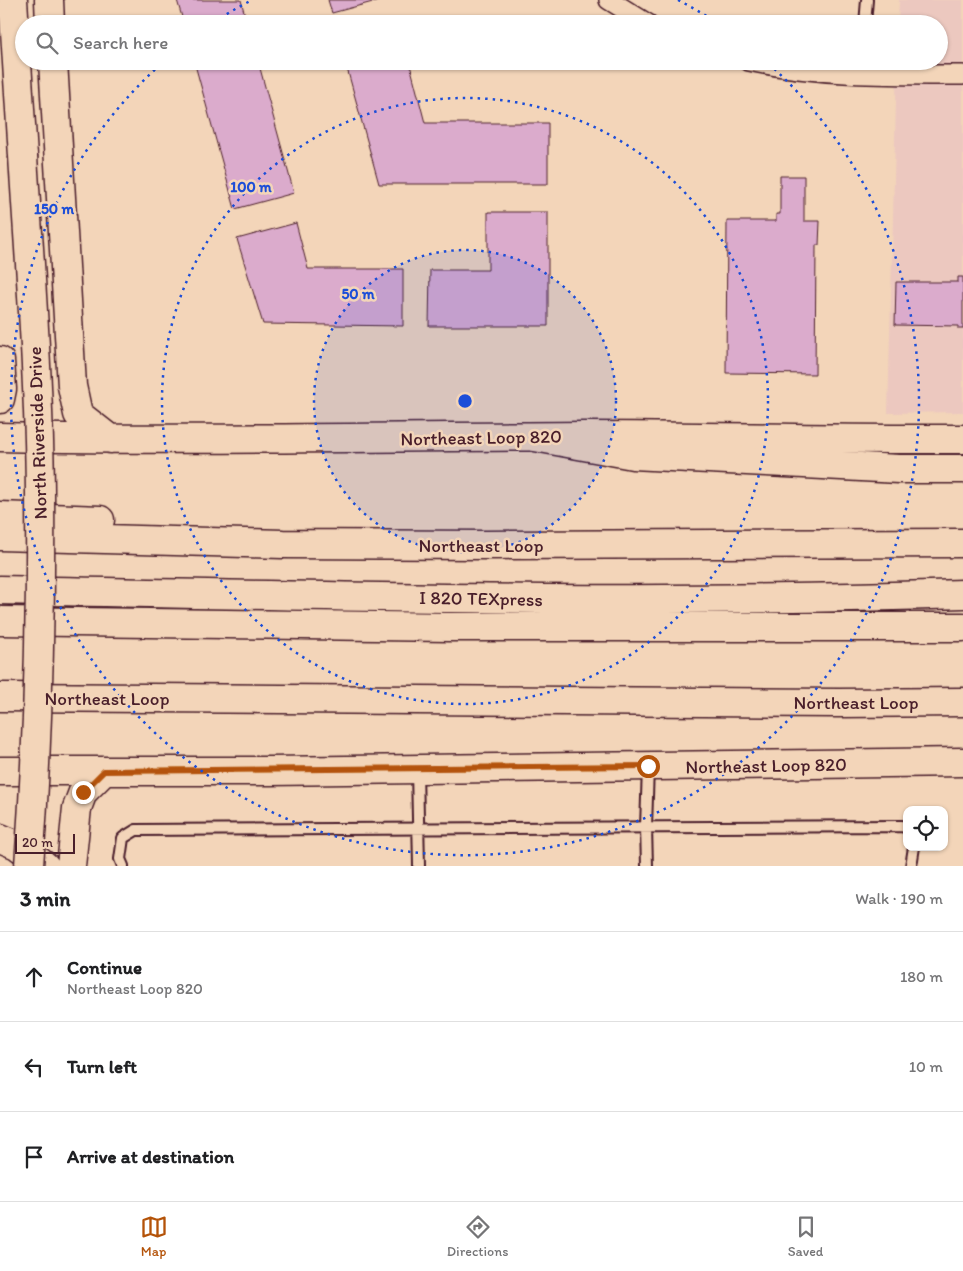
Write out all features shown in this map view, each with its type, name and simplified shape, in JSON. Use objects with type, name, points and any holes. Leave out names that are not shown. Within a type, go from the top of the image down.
[{"type":"main road","name":"North Riverside Drive","points":[[13,0],[15,31]]},
{"type":"main road","points":[[49,0],[50,15]]},
{"type":"main road","name":"North Riverside Drive","points":[[17,70],[36,371],[40,491],[40,613],[36,741],[29,866]]},
{"type":"main road","points":[[54,70],[72,386],[78,414],[110,439]]},
{"type":"main road","points":[[0,361],[2,389],[0,399]]},
{"type":"main road","name":"Northeast Loop 820","points":[[0,437],[245,440],[535,437],[963,439]]},
{"type":"main road","points":[[535,437],[633,455],[899,469],[963,469]]},
{"type":"main road","points":[[0,516],[131,521],[164,540]]},
{"type":"main road","name":"Northeast Loop","points":[[0,536],[283,544],[963,543]]},
{"type":"main road","name":"I 820 TEXpress","points":[[0,590],[445,598],[648,599],[783,599],[963,594]]},
{"type":"main road","name":"I 820 TEXpress","points":[[0,621],[449,627],[963,627]]},
{"type":"main road","name":"Northeast Loop","points":[[0,697],[839,703],[963,702]]},
{"type":"main road","name":"Northeast Loop 820","points":[[0,771],[418,769],[963,762]]},
{"type":"main road","points":[[71,866],[77,808],[83,792],[104,771]]},
{"type":"main road","points":[[0,838],[18,845],[45,866]]},
{"type":"street","points":[[608,0],[633,15]]},
{"type":"street","points":[[893,70],[963,75]]},
{"type":"lane","points":[[863,1],[864,15]]},
{"type":"lane","points":[[647,866],[648,766]]},
{"type":"lane","points":[[418,769],[419,866]]},
{"type":"lane","points":[[123,866],[120,859],[123,838],[136,830],[903,826]]},
{"type":"lane","points":[[911,866],[913,851]]},
{"type":"shaded area","points":[[899,0],[963,0],[963,412],[888,413],[897,70],[948,70],[948,15],[898,15]]},
{"type":"building","points":[[177,0],[241,0],[245,15],[181,15]]},
{"type":"building","points":[[328,0],[380,0],[332,13]]},
{"type":"building","points":[[196,70],[260,70],[294,193],[235,209]]},
{"type":"building","points":[[347,70],[411,70],[425,123],[548,123],[548,184],[379,184]]},
{"type":"building","points":[[780,176],[804,176],[804,221],[820,221],[819,245],[816,245],[815,374],[726,373],[727,221],[776,221],[776,214],[780,214]]},
{"type":"building","points":[[488,212],[548,212],[548,326],[429,326],[430,270],[488,270]]},
{"type":"building","points":[[296,223],[308,269],[403,269],[403,326],[263,324],[237,239]]},
{"type":"building","points":[[958,277],[963,277],[963,329],[958,329],[958,326],[895,325],[896,282],[958,282]]},
{"type":"route","points":[[83,792],[104,771],[271,771],[648,766]]}]
